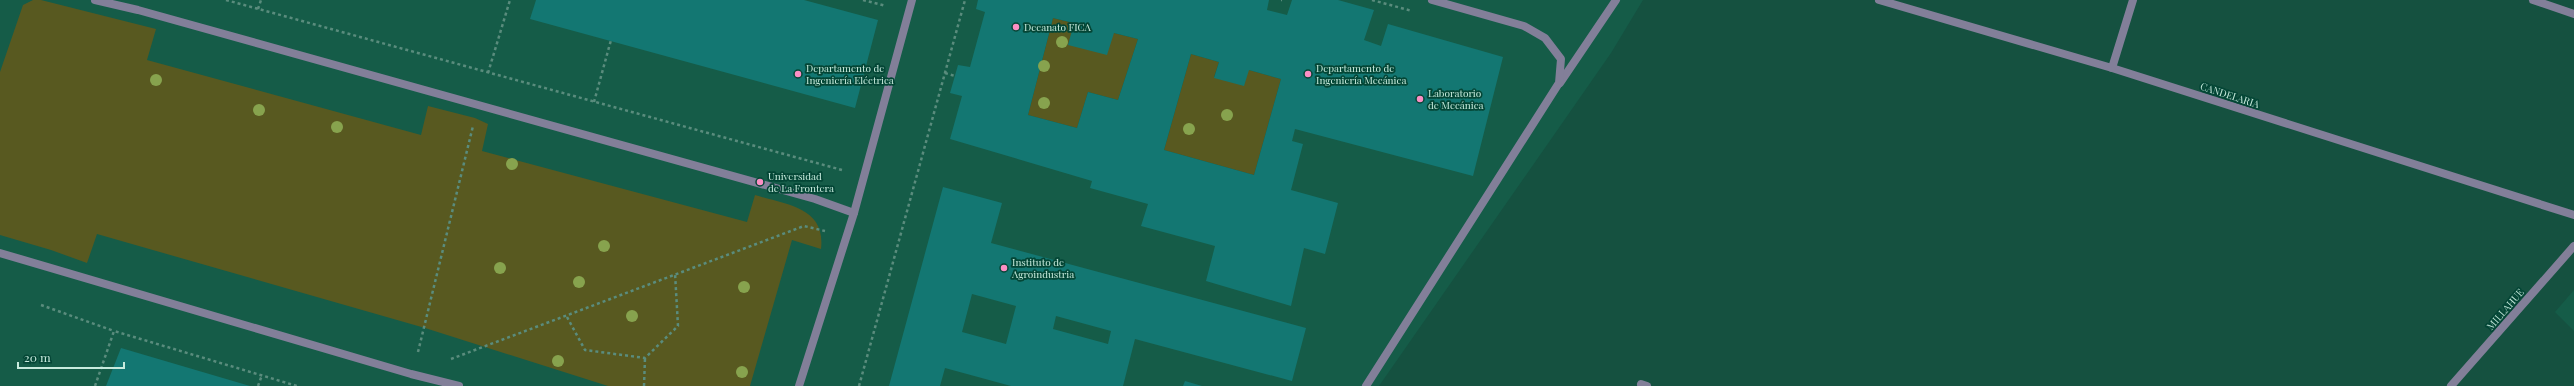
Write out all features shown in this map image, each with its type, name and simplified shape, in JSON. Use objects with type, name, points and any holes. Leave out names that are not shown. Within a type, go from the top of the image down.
[{"type":"street","points":[[95,0],[138,10],[815,199],[854,213]]},
{"type":"street","points":[[799,386],[854,213],[912,0]]},
{"type":"street","points":[[1432,0],[1524,26],[1546,38],[1561,59],[1559,84]]},
{"type":"street","points":[[1366,386],[1559,84],[1616,0]]},
{"type":"street","name":"CANDELARIA","points":[[1879,0],[2112,68],[2574,215]]},
{"type":"street","points":[[2112,68],[2133,0]]},
{"type":"street","points":[[2533,0],[2574,14]]},
{"type":"street","name":"MILLAHUE","points":[[2452,386],[2574,246]]},
{"type":"street","points":[[0,253],[411,374],[459,386]]},
{"type":"path","points":[[226,0],[842,171],[844,164]]},
{"type":"path","points":[[258,9],[260,0]]},
{"type":"path","points":[[488,73],[510,0]]},
{"type":"path","points":[[863,0],[886,6],[884,14]]},
{"type":"path","points":[[859,386],[965,0]]},
{"type":"path","points":[[1372,0],[1416,12]]},
{"type":"path","points":[[594,102],[611,40]]},
{"type":"path","points":[[945,73],[955,76]]},
{"type":"path","points":[[411,374],[425,328],[475,118]]},
{"type":"path","points":[[448,361],[566,317],[675,273],[804,226],[847,236]]},
{"type":"path","points":[[644,386],[646,358],[678,326],[675,273]]},
{"type":"path","points":[[40,305],[114,331],[298,386]]},
{"type":"path","points":[[566,317],[585,350],[646,358]]},
{"type":"path","points":[[96,386],[114,331]]},
{"type":"path","points":[[258,386],[262,375]]},
{"type":"shaded area","name":"Universidad de La Frontera","points":[[0,0],[1643,0],[1611,53],[1379,386],[0,386]]},
{"type":"shaded area","points":[[33,0],[41,0],[156,29],[147,60],[421,135],[428,106],[475,118],[488,124],[482,151],[747,222],[755,195],[791,205],[802,210],[817,224],[821,235],[821,249],[792,240],[750,386],[608,386],[425,328],[97,234],[87,263],[51,250],[0,235],[0,72],[23,5]]},
{"type":"shaded area","points":[[1053,18],[1138,39],[1118,100],[1088,92],[1077,128],[1028,115]]},
{"type":"shaded area","points":[[1191,54],[1219,62],[1214,77],[1249,70],[1281,79],[1254,175],[1164,150]]},
{"type":"shaded area","points":[[2574,290],[2574,331],[2555,312]]},
{"type":"building","name":"Departamento de Ingeniería Eléctrica","points":[[536,0],[804,0],[878,20],[855,108],[530,19]]},
{"type":"building","points":[[978,0],[1269,0],[1267,10],[1287,15],[1292,0],[1338,0],[1374,10],[1364,40],[1381,46],[1388,24],[1503,57],[1473,176],[1295,129],[1292,141],[1303,144],[1291,190],[1338,203],[1325,254],[1304,248],[1291,306],[1206,281],[1215,246],[1141,226],[1148,204],[1090,188],[1092,181],[950,139],[962,96],[950,93],[958,65],[970,67],[985,12],[976,9]],"holes":[[[1053,18],[1074,23],[1068,45],[1107,55],[1114,33],[1138,39],[1118,100],[1088,92],[1077,128],[1028,115]],[[1191,54],[1219,62],[1214,78],[1244,86],[1249,70],[1281,79],[1254,175],[1164,150]]]},
{"type":"building","name":"Instituto de Agroindustria","points":[[943,187],[1002,203],[991,243],[1306,328],[1292,381],[1135,339],[1123,386],[1011,386],[945,368],[940,386],[889,386]],"holes":[[[972,294],[1016,306],[1006,344],[962,332]],[[1056,316],[1111,331],[1108,344],[1053,329]]]},
{"type":"building","points":[[121,348],[250,386],[106,386]]},
{"type":"building","points":[[1185,381],[1202,386],[1183,386]]},
{"type":"place","name":"Decanato FICA","points":[[1016,27]]},
{"type":"place","name":"Departamento de Ingeniería Eléctrica","points":[[798,74]]},
{"type":"place","name":"Departamento de Ingeniería Mecánica","points":[[1308,74]]},
{"type":"place","name":"Laboratorio de Mecánica","points":[[1420,99]]},
{"type":"place","name":"Universidad de La Frontera","points":[[760,182]]},
{"type":"place","name":"Instituto de Agroindustria","points":[[1004,268]]}]
